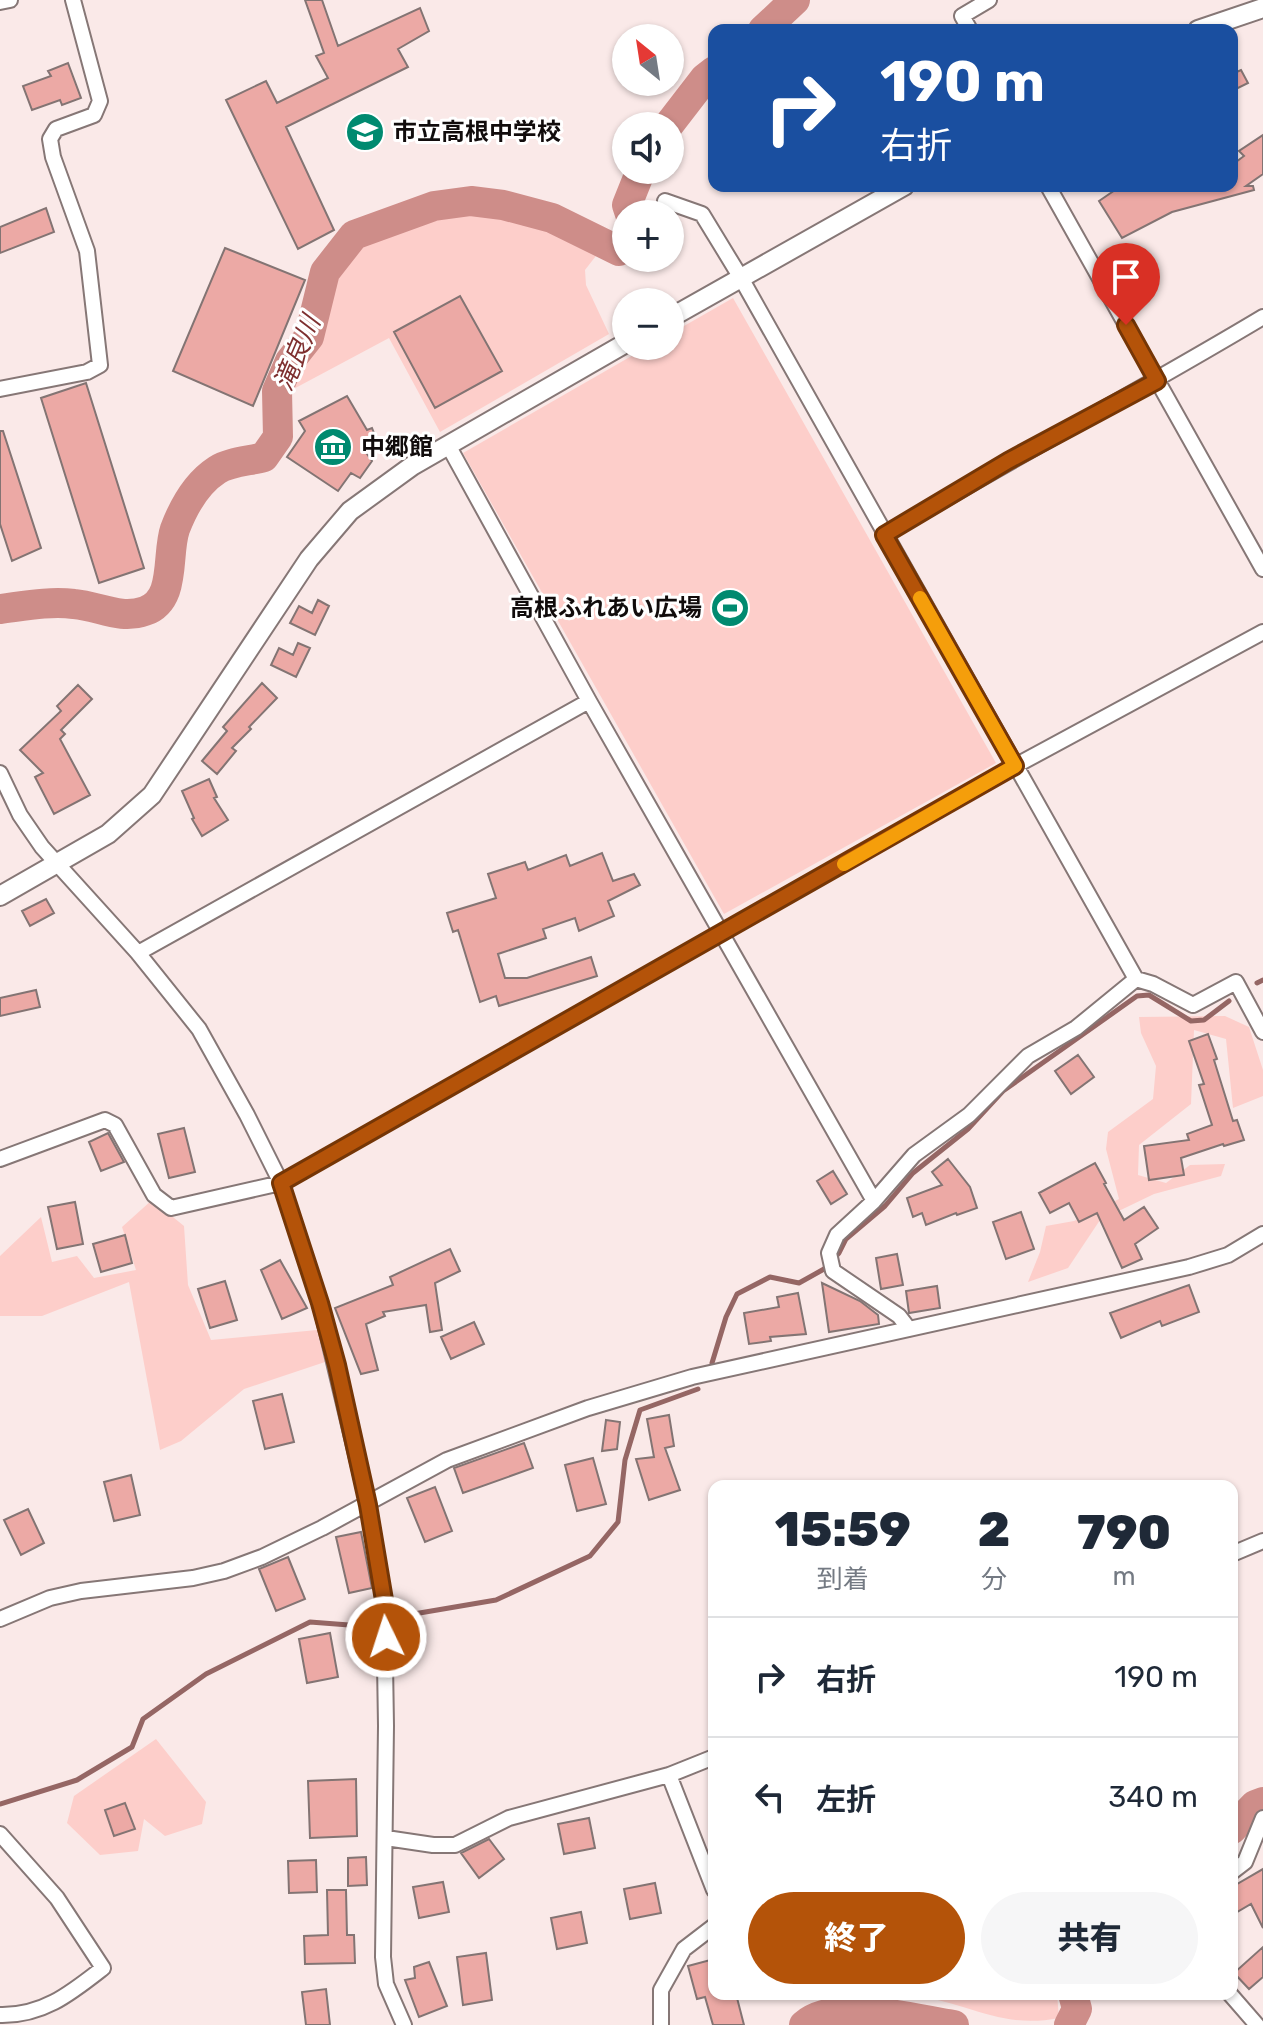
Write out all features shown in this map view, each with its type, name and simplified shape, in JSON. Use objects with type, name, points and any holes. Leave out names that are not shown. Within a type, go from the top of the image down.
[{"type":"street","points":[[0,2],[10,0]]},
{"type":"street","points":[[0,389],[87,372],[100,365],[87,251],[53,157],[50,139],[56,129],[94,115],[100,101],[73,0]]},
{"type":"street","points":[[967,24],[962,16],[989,0]]},
{"type":"street","points":[[1216,24],[1263,8]]},
{"type":"street","points":[[684,310],[893,192]]},
{"type":"street","points":[[1051,192],[1263,569]]},
{"type":"street","points":[[684,208],[702,214],[741,278],[1136,979],[1153,984],[1193,1005],[1236,982],[1263,1032]]},
{"type":"street","points":[[884,535],[1008,461],[1157,381],[1263,317]]},
{"type":"street","points":[[0,896],[108,834],[152,795],[309,559],[350,511],[412,466],[612,351]]},
{"type":"street","points":[[448,445],[589,701],[874,1201]]},
{"type":"street","points":[[0,1159],[105,1120],[115,1125],[154,1195],[171,1208],[281,1183],[1015,766],[1263,632]]},
{"type":"street","points":[[138,953],[589,701]]},
{"type":"street","points":[[0,773],[20,815],[42,847],[138,953],[199,1029],[281,1183],[320,1303],[368,1505],[384,1600],[386,1838],[383,1957],[386,1984],[404,2025]]},
{"type":"street","points":[[909,1329],[899,1316],[833,1271],[829,1253],[837,1235],[874,1201],[914,1155],[969,1115],[1028,1056],[1076,1028],[1136,979]]},
{"type":"street","points":[[2,1614],[81,1591],[193,1578],[224,1571],[262,1557],[368,1505],[447,1460],[588,1408],[692,1377],[1189,1267],[1228,1255],[1263,1234]]},
{"type":"street","points":[[1238,1551],[1263,1541]]},
{"type":"street","points":[[386,1838],[455,1845],[509,1818],[669,1775],[708,1759]]},
{"type":"street","points":[[669,1775],[708,1875]]},
{"type":"street","points":[[1238,1867],[1245,1862],[1263,1818]]},
{"type":"street","points":[[0,1834],[57,1898],[103,1968],[61,2001],[16,2015],[0,2015]]},
{"type":"street","points":[[661,2025],[661,1990],[684,1949],[708,1931]]},
{"type":"street","points":[[1237,2000],[1258,2019]]},
{"type":"shaded area","points":[[474,209],[505,210],[553,223],[599,252],[585,270],[586,285],[609,334],[440,432],[389,338],[286,393],[317,343],[340,269],[355,250],[405,226]]},
{"type":"shaded area","name":"高根ふれあい広場","points":[[733,298],[996,763],[724,914],[463,453],[625,360],[684,360],[684,326]]},
{"type":"shaded area","points":[[1225,1016],[1249,1027],[1263,1070],[1263,1096],[1233,1108],[1226,1039],[1194,1030],[1191,1104],[1139,1145],[1138,1175],[1166,1183],[1190,1165],[1225,1164],[1221,1176],[1154,1194],[1100,1220],[1068,1268],[1028,1282],[1046,1226],[1074,1221],[1119,1199],[1106,1149],[1108,1132],[1153,1099],[1156,1066],[1141,1033],[1139,1017]]},
{"type":"shaded area","points":[[152,1200],[184,1226],[188,1285],[211,1340],[317,1330],[325,1362],[244,1389],[181,1441],[160,1450],[129,1282],[42,1316],[0,1316],[0,1256],[41,1217],[52,1262],[77,1256],[94,1278],[136,1270],[122,1227]]},
{"type":"shaded area","points":[[156,1739],[206,1802],[202,1824],[165,1836],[144,1819],[138,1851],[100,1855],[67,1823],[74,1796]]},
{"type":"shaded area","points":[[937,2000],[1058,2000],[1059,2018],[1034,2021],[1010,2019]]},
{"type":"building","points":[[305,0],[322,0],[338,46],[420,8],[429,31],[398,49],[408,67],[286,127],[334,230],[298,249],[226,100],[266,81],[277,103],[328,78],[316,56],[324,53]]},
{"type":"building","points":[[68,63],[81,98],[62,105],[60,100],[32,110],[23,86],[51,76],[48,71]]},
{"type":"building","points":[[1241,70],[1248,83],[1238,88],[1238,71]]},
{"type":"building","points":[[1263,135],[1263,174],[1246,186],[1253,186],[1254,190],[1172,212],[1122,238],[1099,201],[1112,192],[1238,192],[1238,160],[1244,156],[1239,151]]},
{"type":"building","points":[[46,208],[54,232],[0,253],[0,227]]},
{"type":"building","points":[[225,248],[305,280],[253,406],[173,371]]},
{"type":"building","points":[[460,296],[502,371],[435,408],[394,332]]},
{"type":"building","points":[[86,383],[144,568],[99,583],[41,398]]},
{"type":"building","name":"中郷館","points":[[347,396],[367,430],[372,428],[378,443],[365,451],[372,461],[360,478],[351,473],[338,491],[287,457],[305,431],[299,421]]},
{"type":"building","points":[[0,431],[3,431],[41,548],[12,561],[0,524]]},
{"type":"building","points":[[318,600],[329,606],[315,635],[290,623],[299,606],[312,613]]},
{"type":"building","points":[[298,643],[310,648],[296,677],[271,665],[279,648],[293,655]]},
{"type":"building","points":[[262,683],[277,698],[232,748],[236,751],[217,774],[202,761],[227,731],[223,727]]},
{"type":"building","points":[[78,685],[92,699],[61,730],[65,734],[60,739],[90,795],[54,814],[35,777],[43,773],[20,750],[61,711],[57,706]]},
{"type":"building","points":[[209,779],[217,797],[214,798],[228,820],[202,836],[182,791]]},
{"type":"building","points":[[602,853],[613,881],[634,874],[640,885],[608,901],[614,916],[579,931],[575,918],[543,929],[546,938],[498,954],[505,978],[527,978],[591,957],[597,976],[499,1006],[496,996],[480,1002],[458,930],[453,932],[447,913],[496,898],[488,874],[525,862],[528,870],[566,855],[570,866]]},
{"type":"building","points":[[46,899],[54,913],[30,926],[22,911]]},
{"type":"building","points":[[36,990],[40,1007],[0,1016],[0,998]]},
{"type":"building","points":[[1208,1034],[1233,1121],[1237,1120],[1244,1140],[1181,1158],[1184,1175],[1149,1180],[1144,1146],[1189,1140],[1187,1134],[1212,1125],[1199,1085],[1204,1084],[1189,1041]]},
{"type":"building","points":[[1078,1055],[1094,1077],[1071,1094],[1055,1071]]},
{"type":"building","points":[[184,1128],[195,1172],[169,1178],[158,1134]]},
{"type":"building","points":[[108,1133],[124,1162],[101,1171],[89,1142]]},
{"type":"building","points":[[948,1159],[970,1187],[977,1208],[926,1225],[922,1213],[913,1217],[907,1198],[942,1185],[932,1172]]},
{"type":"building","points":[[1095,1163],[1124,1220],[1144,1207],[1158,1228],[1135,1244],[1142,1259],[1122,1268],[1097,1213],[1079,1222],[1069,1203],[1050,1213],[1039,1193]]},
{"type":"building","points":[[833,1171],[847,1194],[831,1204],[817,1181]]},
{"type":"building","points":[[75,1202],[83,1244],[57,1249],[48,1207]]},
{"type":"building","points":[[1021,1212],[1034,1249],[1006,1259],[993,1222]]},
{"type":"building","points":[[125,1235],[132,1263],[101,1272],[93,1244]]},
{"type":"building","points":[[450,1249],[460,1271],[435,1283],[442,1330],[430,1332],[426,1305],[383,1312],[385,1316],[366,1324],[378,1370],[361,1374],[335,1308],[393,1285],[390,1277]]},
{"type":"building","points":[[897,1254],[903,1285],[881,1289],[876,1258]]},
{"type":"building","points":[[280,1260],[307,1308],[282,1319],[261,1270]]},
{"type":"building","points":[[225,1281],[237,1320],[210,1328],[198,1289]]},
{"type":"building","points":[[822,1283],[860,1301],[878,1315],[879,1324],[829,1332]]},
{"type":"building","points":[[1189,1285],[1199,1312],[1162,1326],[1160,1321],[1121,1338],[1110,1313]]},
{"type":"building","points":[[937,1286],[940,1308],[909,1313],[906,1291]]},
{"type":"building","points":[[798,1293],[806,1334],[770,1337],[771,1341],[749,1344],[744,1313],[779,1307],[777,1297]]},
{"type":"building","points":[[474,1322],[484,1344],[451,1359],[441,1337]]},
{"type":"building","points":[[282,1394],[294,1442],[265,1449],[253,1401]]},
{"type":"building","points":[[669,1415],[674,1446],[665,1448],[680,1490],[649,1500],[636,1459],[654,1457],[647,1419]]},
{"type":"building","points":[[606,1420],[620,1422],[617,1449],[602,1451]]},
{"type":"building","points":[[524,1443],[533,1468],[463,1493],[454,1468]]},
{"type":"building","points":[[593,1458],[606,1504],[577,1511],[565,1465]]},
{"type":"building","points":[[131,1475],[140,1515],[114,1521],[104,1482]]},
{"type":"building","points":[[435,1487],[452,1531],[425,1542],[407,1498]]},
{"type":"building","points":[[28,1509],[44,1543],[21,1555],[4,1520]]},
{"type":"building","points":[[361,1532],[372,1588],[349,1593],[336,1537]]},
{"type":"building","points":[[288,1557],[305,1599],[276,1611],[259,1569]]},
{"type":"building","points":[[330,1633],[338,1677],[307,1683],[299,1639]]},
{"type":"building","points":[[356,1779],[357,1836],[310,1838],[308,1781]]},
{"type":"building","points":[[125,1803],[135,1829],[114,1836],[105,1810]]},
{"type":"building","points":[[589,1818],[595,1848],[564,1854],[558,1824]]},
{"type":"building","points":[[489,1839],[504,1859],[479,1878],[461,1853]]},
{"type":"building","points":[[366,1857],[367,1885],[348,1886],[348,1858]]},
{"type":"building","points":[[316,1860],[317,1892],[289,1893],[288,1861]]},
{"type":"building","points":[[1263,1869],[1263,1928],[1251,1904],[1238,1912],[1238,1884]]},
{"type":"building","points":[[443,1882],[449,1912],[419,1918],[413,1887]]},
{"type":"building","points":[[655,1883],[661,1913],[630,1919],[624,1889]]},
{"type":"building","points":[[327,1890],[346,1890],[347,1935],[354,1935],[355,1963],[305,1964],[304,1936],[328,1935]]},
{"type":"building","points":[[581,1912],[587,1943],[557,1949],[551,1918]]},
{"type":"building","points":[[1263,1947],[1263,1977],[1249,1989],[1238,1977],[1238,1969]]},
{"type":"building","points":[[486,1953],[492,2000],[463,2005],[457,1957]]},
{"type":"building","points":[[708,1961],[708,2000],[738,2000],[744,2025],[713,2025],[705,1997],[697,1999],[688,1966]]},
{"type":"building","points":[[429,1962],[447,2006],[419,2017],[405,1980],[415,1978],[414,1967]]},
{"type":"building","points":[[326,1989],[330,2025],[306,2025],[302,1992]]},
{"type":"waterway","name":"滝良川","points":[[769,24],[795,0]]},
{"type":"waterway","name":"滝良川","points":[[679,112],[708,76]]},
{"type":"waterway","name":"滝良川","points":[[629,200],[635,184]]},
{"type":"waterway","name":"滝良川","points":[[0,609],[65,603],[127,614],[145,611],[155,605],[162,597],[169,576],[175,529],[197,489],[222,467],[264,457],[278,437],[277,391],[290,361],[309,337],[325,272],[354,235],[434,206],[471,201],[503,205],[552,218],[612,248]]},
{"type":"waterway","points":[[1257,983],[1263,980]]},
{"type":"waterway","points":[[712,1363],[726,1317],[737,1294],[770,1277],[799,1283],[824,1269],[839,1253],[846,1239],[885,1206],[913,1173],[968,1129],[1003,1091],[1137,996],[1149,995],[1191,1021],[1204,1020],[1229,1001]]},
{"type":"waterway","points":[[0,1804],[77,1780],[132,1747],[143,1719],[206,1674],[310,1622],[349,1625],[496,1600],[590,1556],[618,1522],[625,1460],[640,1410],[698,1389]]},
{"type":"waterway","points":[[1238,1823],[1255,1805],[1263,1802]]},
{"type":"waterway","points":[[1069,2025],[1077,2009],[1075,2000]]},
{"type":"waterway","points":[[804,2025],[835,2012],[855,2011],[954,2025]]},
{"type":"slow traffic","points":[[844,864],[1015,766],[920,598]]},
{"type":"place","name":"市立高根中学校","points":[[365,132]]},
{"type":"place","name":"中郷館","points":[[333,447]]},
{"type":"place","name":"高根ふれあい広場","points":[[730,608]]},
{"type":"route","points":[[386,1637],[384,1600],[368,1505],[337,1365],[281,1183],[1015,766],[884,535],[1008,461],[1157,381],[1126,325]]}]
